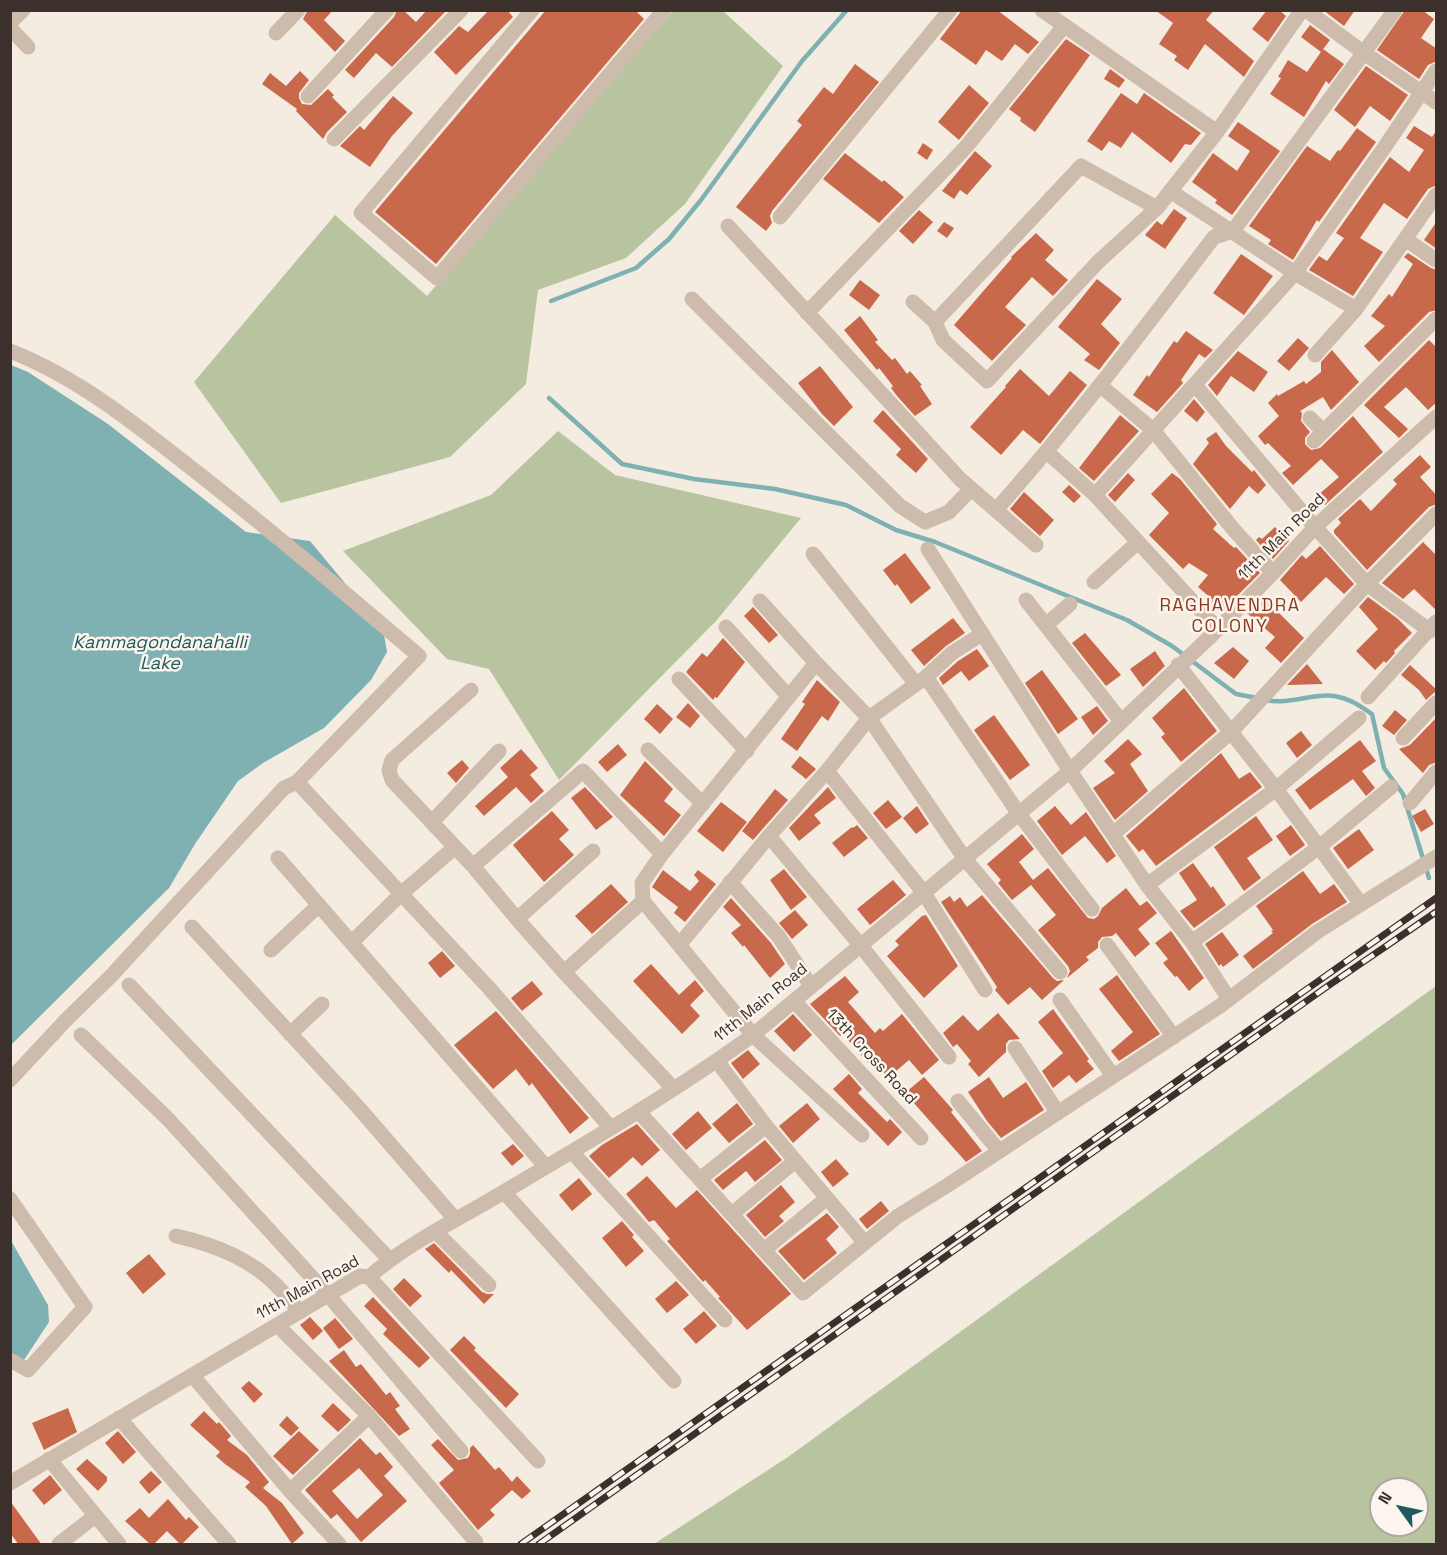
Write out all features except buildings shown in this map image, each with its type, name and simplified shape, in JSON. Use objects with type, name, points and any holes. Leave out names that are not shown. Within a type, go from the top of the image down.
[{"type":"street","points":[[10,23],[23,10]]},
{"type":"street","points":[[276,33],[298,10]]},
{"type":"street","points":[[308,96],[387,10]]},
{"type":"street","points":[[334,139],[461,10]]},
{"type":"street","points":[[532,10],[361,213],[437,278],[664,10]]},
{"type":"street","points":[[780,217],[950,10]]},
{"type":"street","points":[[1042,10],[1217,132]]},
{"type":"street","points":[[913,302],[935,322],[943,340],[987,381],[1098,262],[1157,208],[1217,132],[1304,10],[1437,102]]},
{"type":"street","points":[[996,510],[1101,386],[1214,237],[1233,231],[1395,10]]},
{"type":"street","points":[[807,313],[966,147],[1064,26]]},
{"type":"street","points":[[10,28],[28,47]]},
{"type":"street","points":[[1095,495],[1294,273],[1437,71]]},
{"type":"street","points":[[935,322],[1081,166],[1157,208]]},
{"type":"street","points":[[1170,190],[1294,273],[1356,309]]},
{"type":"street","points":[[1315,355],[1356,309],[1437,195]]},
{"type":"street","points":[[728,226],[971,489],[1036,545]]},
{"type":"street","points":[[1405,239],[1437,260]]},
{"type":"street","points":[[692,299],[900,506],[925,522],[949,512],[971,489]]},
{"type":"street","points":[[1310,418],[1318,436],[1434,329]]},
{"type":"street","points":[[10,351],[41,363],[124,415],[281,538],[419,656],[297,782],[284,788],[111,976],[10,1080]]},
{"type":"street","points":[[1195,385],[1315,527],[1367,584],[1433,626],[1368,697]]},
{"type":"street","points":[[1101,386],[1154,430],[1234,530],[1273,573]]},
{"type":"street","name":"11th Main Road","points":[[10,1483],[360,1276],[369,1277],[389,1259],[572,1152],[717,1061],[753,1035],[1070,771],[1218,629],[1315,527],[1437,417]]},
{"type":"street","points":[[1047,452],[1095,495],[1218,629]]},
{"type":"street","points":[[1113,834],[1231,732],[1367,584],[1437,514]]},
{"type":"street","points":[[1094,582],[1138,542]]},
{"type":"street","points":[[928,549],[1070,771],[1147,885],[1192,942],[1229,999]]},
{"type":"street","points":[[813,554],[921,681],[1092,909]]},
{"type":"street","points":[[760,600],[869,718],[965,859],[1060,972]]},
{"type":"street","points":[[1026,600],[1121,722]]},
{"type":"street","points":[[1047,625],[1070,604]]},
{"type":"street","points":[[726,627],[789,697]]},
{"type":"street","points":[[680,944],[869,718],[921,681],[952,653],[982,634]]},
{"type":"street","points":[[816,663],[662,854],[642,883],[643,901],[753,1035],[862,1135]]},
{"type":"street","points":[[1178,665],[1276,789],[1361,904]]},
{"type":"street","points":[[679,679],[747,751]]},
{"type":"street","points":[[471,690],[392,760],[389,770],[392,780],[473,867],[564,972],[673,1088]]},
{"type":"street","points":[[1403,738],[1437,703]]},
{"type":"street","points":[[1147,885],[1276,789],[1359,718]]},
{"type":"street","points":[[648,750],[703,804]]},
{"type":"street","points":[[432,822],[498,751]]},
{"type":"street","points":[[473,867],[584,771],[662,854]]},
{"type":"street","points":[[827,771],[924,893],[985,990]]},
{"type":"street","points":[[1410,803],[1437,772]]},
{"type":"street","points":[[297,782],[489,988],[610,1127]]},
{"type":"street","points":[[1192,942],[1319,847],[1391,787]]},
{"type":"street","points":[[769,836],[861,946],[949,1057]]},
{"type":"street","points":[[352,942],[402,893],[454,848]]},
{"type":"street","points":[[517,920],[593,851]]},
{"type":"street","points":[[638,1111],[803,1293],[897,1216],[1174,1037],[1229,999],[1317,932],[1437,856]]},
{"type":"street","points":[[278,858],[546,1167]]},
{"type":"street","points":[[730,882],[779,937],[811,986]]},
{"type":"street","points":[[564,972],[643,901]]},
{"type":"street","points":[[271,950],[319,904]]},
{"type":"street","points":[[192,927],[358,1107],[455,1219]]},
{"type":"street","points":[[1107,945],[1174,1037]]},
{"type":"street","points":[[129,986],[389,1259]]},
{"type":"street","points":[[1060,1000],[1113,1076]]},
{"type":"street","name":"13th Cross Road","points":[[794,1001],[921,1138]]},
{"type":"street","points":[[290,1034],[322,1004]]},
{"type":"street","points":[[81,1035],[169,1120],[328,1295],[461,1451]]},
{"type":"street","points":[[1016,1048],[1058,1113]]},
{"type":"street","points":[[717,1061],[766,1126],[865,1243]]},
{"type":"street","points":[[958,1101],[999,1151]]},
{"type":"street","points":[[700,1179],[766,1126]]},
{"type":"street","points":[[572,1152],[725,1320]]},
{"type":"street","points":[[732,1214],[795,1161]]},
{"type":"street","points":[[504,1192],[674,1381]]},
{"type":"street","points":[[765,1251],[827,1198]]},
{"type":"street","points":[[10,1199],[85,1308],[28,1370],[10,1360]]},
{"type":"street","points":[[435,1231],[489,1286]]},
{"type":"street","points":[[176,1236],[210,1244],[236,1256],[274,1282],[300,1312]]},
{"type":"street","points":[[369,1277],[538,1461]]},
{"type":"street","points":[[277,1325],[369,1416],[476,1542]]},
{"type":"street","points":[[192,1375],[339,1545]]},
{"type":"street","points":[[290,1491],[369,1416]]},
{"type":"street","points":[[119,1418],[229,1545]]},
{"type":"street","points":[[49,1459],[119,1545]]},
{"type":"street","points":[[59,1545],[95,1516]]},
{"type":"green space","points":[[673,11],[723,11],[783,66],[685,204],[626,258],[538,290],[526,384],[450,457],[281,503],[194,382],[335,215],[427,296]]},
{"type":"green space","points":[[558,431],[615,475],[801,518],[716,621],[559,780],[489,669],[447,659],[343,551],[491,495]]},
{"type":"green space","points":[[1436,986],[1436,1544],[654,1544],[788,1457]]},
{"type":"water","name":"Kammagondanahalli Lake","points":[[11,365],[28,372],[108,424],[246,532],[310,541],[383,629],[387,652],[371,680],[324,728],[263,763],[238,781],[195,844],[169,888],[11,1045]]},
{"type":"water","points":[[10,1239],[48,1305],[49,1322],[24,1360],[10,1368]]},
{"type":"waterway","points":[[551,301],[636,268],[669,239],[701,200],[802,61],[847,10]]},
{"type":"waterway","points":[[549,398],[622,464],[694,479],[775,489],[846,505],[896,530],[935,542],[1127,620],[1172,646],[1236,694],[1257,698]]},
{"type":"waterway","points":[[1265,700],[1284,701],[1334,696],[1349,700],[1372,714],[1384,768],[1403,794],[1429,878]]},
{"type":"railway","points":[[521,1544],[1436,898]]},
{"type":"railway","points":[[539,1544],[1325,988],[1436,912]]},
{"type":"district","name":"RAGHAVENDRA COLONY","points":[[1230,616]]}]
